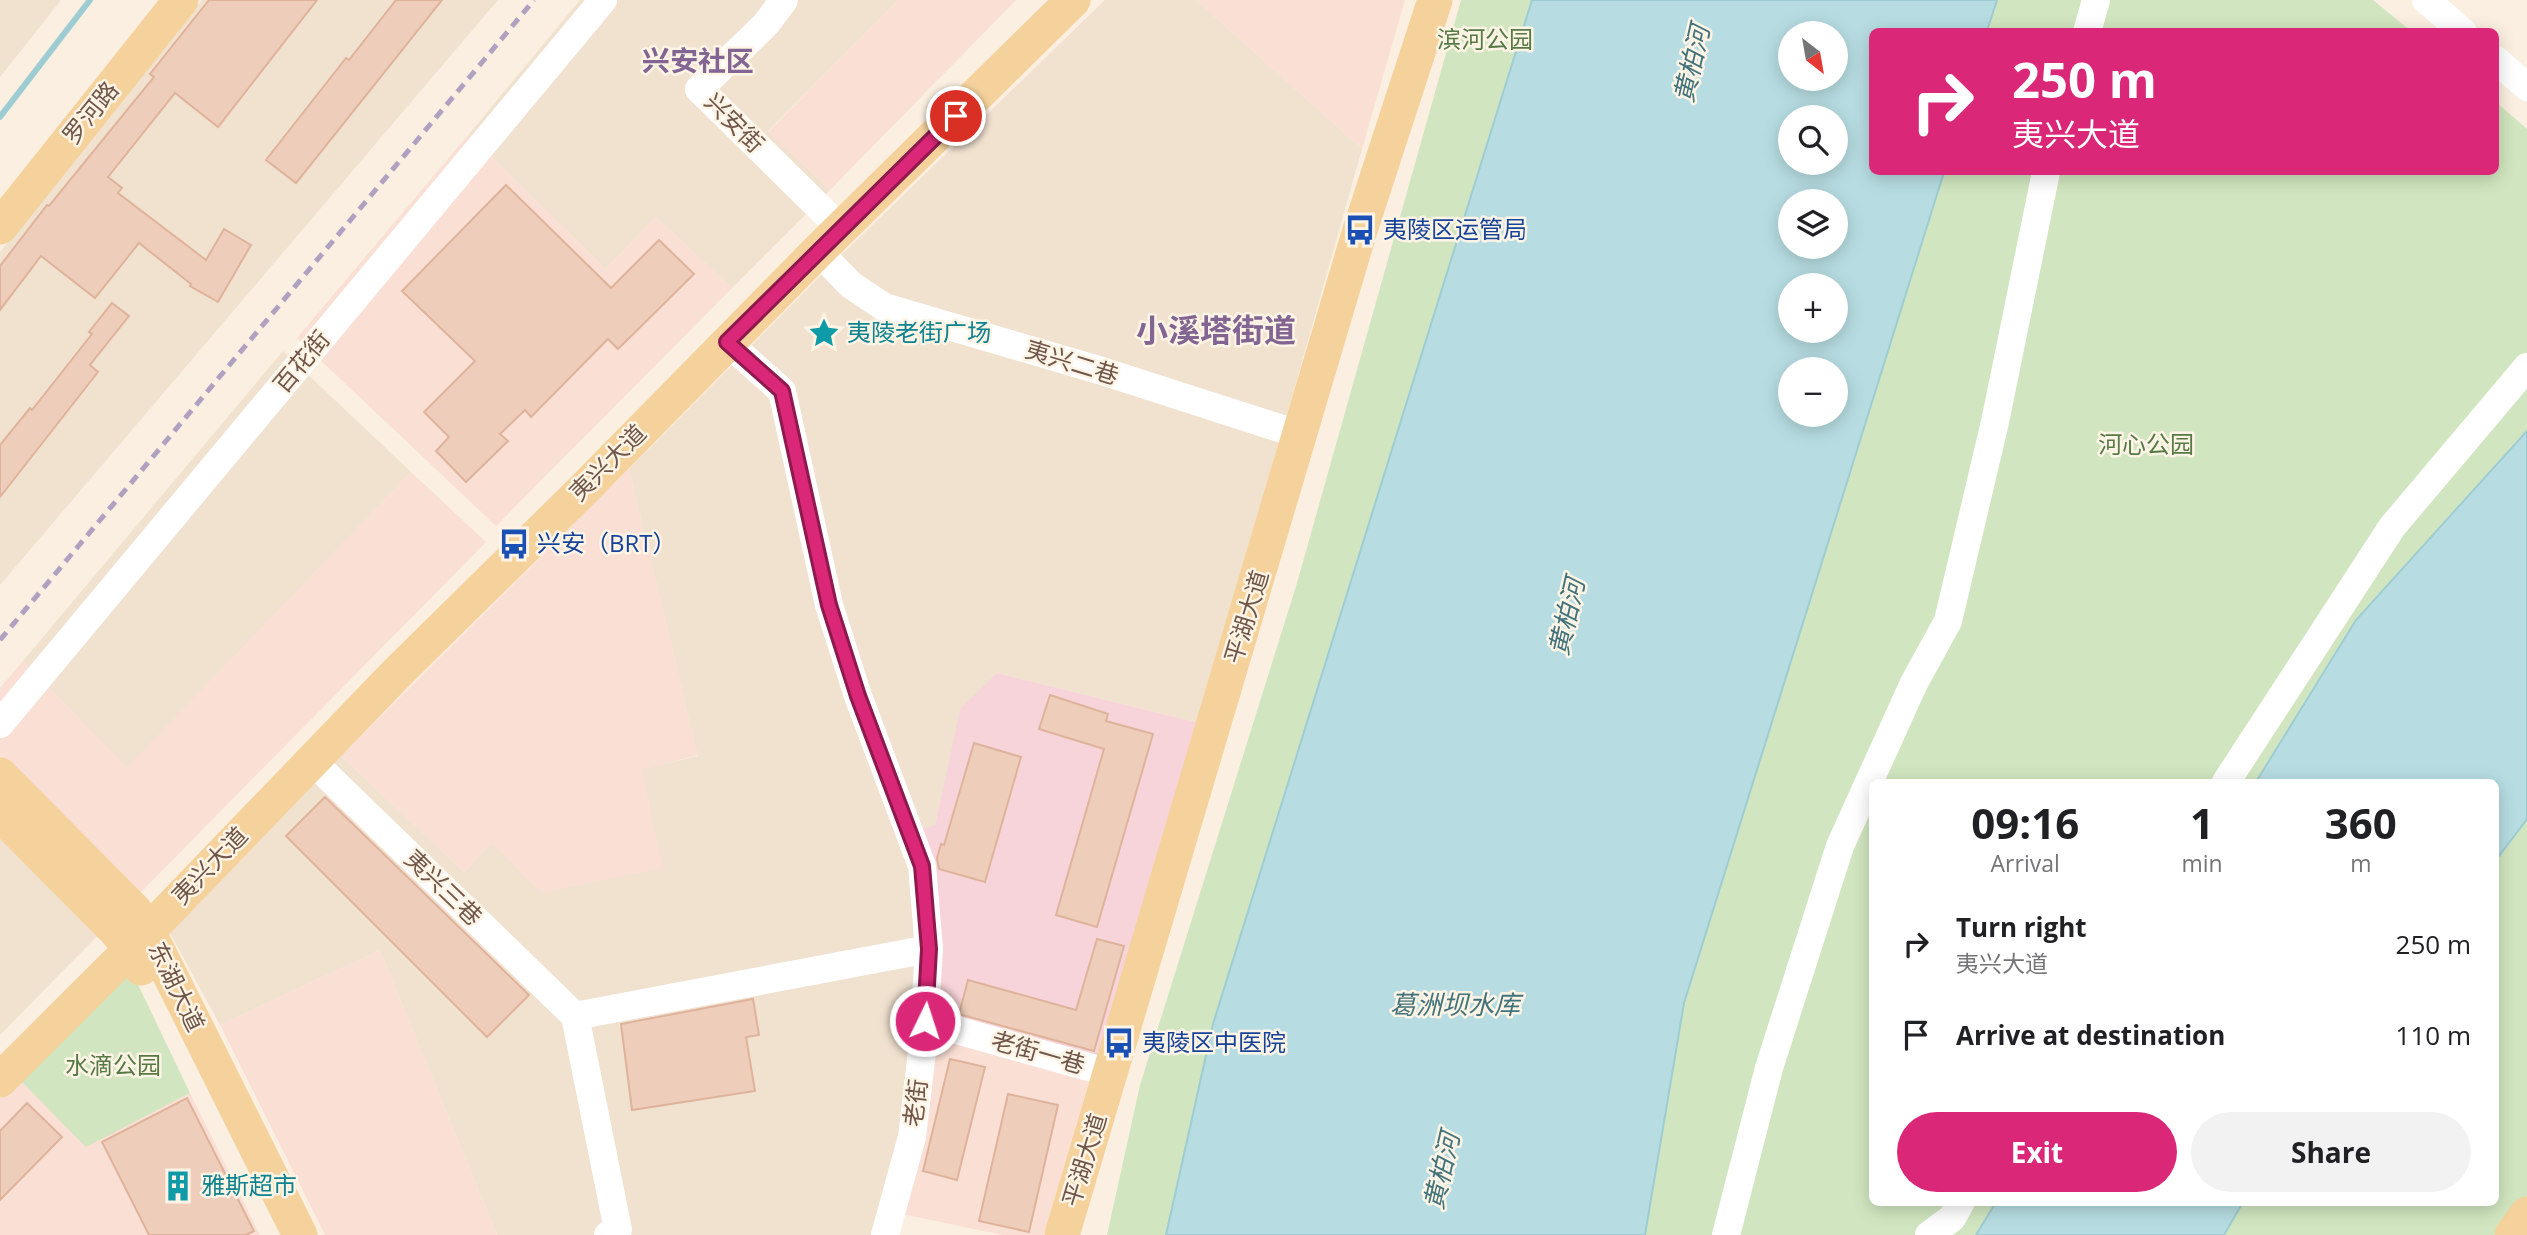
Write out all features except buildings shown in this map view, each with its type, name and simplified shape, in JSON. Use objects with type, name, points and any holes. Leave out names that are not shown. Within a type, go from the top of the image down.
[{"type":"main road","name":"罗河路","points":[[0,199],[159,0]]},
{"type":"main road","name":"罗河路","points":[[0,227],[181,0]]},
{"type":"main road","name":"夷兴大道","points":[[0,1080],[133,930],[825,213],[1039,0]]},
{"type":"main road","name":"夷兴大道","points":[[0,1049],[133,930],[311,760],[584,489],[818,251],[1073,0]]},
{"type":"main road","name":"平湖大道","points":[[1062,1235],[1360,230],[1437,0]]},
{"type":"main road","name":"平湖大道","points":[[1084,1235],[1148,1005],[1434,39],[1437,0]]},
{"type":"main road","name":"东湖大道","points":[[0,775],[133,930],[300,1235]]},
{"type":"main road","name":"东湖大道","points":[[0,814],[133,930],[273,1235]]},
{"type":"main road","points":[[2512,1235],[2527,1214]]},
{"type":"street","name":"百花街","points":[[0,723],[603,0]]},
{"type":"street","name":"兴安街","points":[[784,0],[766,24],[699,89],[825,213]]},
{"type":"street","points":[[2088,28],[2096,0]]},
{"type":"street","points":[[2426,0],[2458,28]]},
{"type":"street","points":[[2499,63],[2527,87]]},
{"type":"street","points":[[1870,779],[1914,683],[1948,621],[1995,422],[2045,175]]},
{"type":"street","name":"夷兴二巷","points":[[818,251],[851,285],[884,307],[1102,371],[1301,435]]},
{"type":"street","name":"老街","points":[[727,342],[782,391],[829,605],[858,696],[922,866],[929,949],[925,1021],[912,1137],[886,1235]]},
{"type":"street","points":[[2228,779],[2392,527],[2527,367]]},
{"type":"street","name":"夷兴三巷","points":[[311,760],[575,1016]]},
{"type":"street","points":[[1726,1235],[1769,1068],[1840,846],[1869,782]]},
{"type":"street","points":[[615,1233],[575,1016],[929,949]]},
{"type":"street","name":"老街一巷","points":[[925,1021],[1110,1073]]},
{"type":"street","points":[[1929,1235],[1952,1218],[1959,1206]]},
{"type":"shaded area","points":[[0,0],[61,0],[0,77]]},
{"type":"shaded area","points":[[202,0],[498,0],[0,585],[0,252]]},
{"type":"shaded area","points":[[580,0],[898,0],[768,131],[830,190],[732,288],[656,217],[605,269],[469,134]]},
{"type":"shaded area","points":[[898,0],[1016,0],[830,190],[768,132]]},
{"type":"shaded area","points":[[1105,0],[1196,0],[1362,149],[1200,723],[997,673],[960,710],[935,825],[898,1235],[497,1235],[380,950],[220,1025],[168,929],[341,756],[464,872],[492,843],[642,769],[698,756],[629,469],[826,270]]},
{"type":"shaded area","points":[[1196,0],[1405,0],[1362,149]]},
{"type":"shaded area","points":[[469,134],[605,269],[656,217],[732,288],[496,526],[297,338]]},
{"type":"shaded area","points":[[283,351],[411,472],[127,768],[23,661]]},
{"type":"shaded area","points":[[629,469],[698,755],[642,770],[663,868],[541,893],[492,843],[464,872],[341,756]]},
{"type":"shaded area","points":[[411,472],[486,542],[139,894],[0,757],[0,688],[23,661],[127,767]]},
{"type":"shaded area","points":[[997,673],[1200,723],[1097,1059],[934,1015],[917,831],[935,825],[960,709]]},
{"type":"shaded area","points":[[0,829],[101,932],[0,1035]]},
{"type":"shaded area","points":[[380,950],[497,1235],[325,1235],[220,1025]]},
{"type":"shaded area","points":[[932,1031],[1091,1075],[1044,1235],[1003,1235],[902,1214]]},
{"type":"shaded area","points":[[19,1079],[86,1146],[190,1093],[260,1235],[0,1235],[0,1098]]},
{"type":"green space","name":"滨河公园","points":[[1461,0],[1532,0],[1213,1024],[1166,1235],[1107,1235],[1140,1085],[1297,583]]},
{"type":"green space","points":[[1997,0],[2373,0],[2407,28],[1989,28]]},
{"type":"green space","name":"河心公园","points":[[2499,105],[2527,129],[2527,431],[2356,620],[2258,779],[1869,779],[1869,1206],[1994,1206],[1976,1235],[1645,1235],[1684,1003],[1943,175],[2499,175]]},
{"type":"green space","points":[[2527,820],[2527,1196],[2499,1235],[2224,1235],[2241,1206],[2499,1206],[2499,858]]},
{"type":"green space","name":"水滴公园","points":[[130,968],[190,1093],[86,1147],[19,1079]]},
{"type":"water","name":"葛洲坝水库","points":[[1532,0],[1997,0],[1988,28],[1869,28],[1869,175],[1943,175],[1684,1003],[1645,1235],[1166,1235],[1213,1024]]},
{"type":"water","points":[[2527,431],[2527,819],[2499,856],[2499,779],[2258,779],[2356,620]]},
{"type":"water","points":[[1994,1206],[2241,1206],[2224,1235],[1976,1235]]},
{"type":"waterway","points":[[0,117],[90,0]]},
{"type":"railway","points":[[0,640],[534,0]]},
{"type":"place","name":"夷陵区运管局","points":[[1360,230]]},
{"type":"place","name":"夷陵老街广场","points":[[824,333]]},
{"type":"place","name":"兴安（BRT）","points":[[514,544]]},
{"type":"place","name":"夷陵区中医院","points":[[1119,1043]]},
{"type":"place","name":"雅斯超市","points":[[178,1186]]},
{"type":"district","name":"兴安社区","points":[[698,61]]},
{"type":"district","name":"小溪塔街道","points":[[1216,331]]},
{"type":"route","points":[[925,1021],[929,949],[922,866],[858,696],[829,605],[782,391],[727,342],[956,116]]},
{"type":"water label","name":"黄柏河","points":[[1692,64]]},
{"type":"water label","name":"黄柏河","points":[[1567,617]]},
{"type":"water label","name":"黄柏河","points":[[1442,1171]]}]
